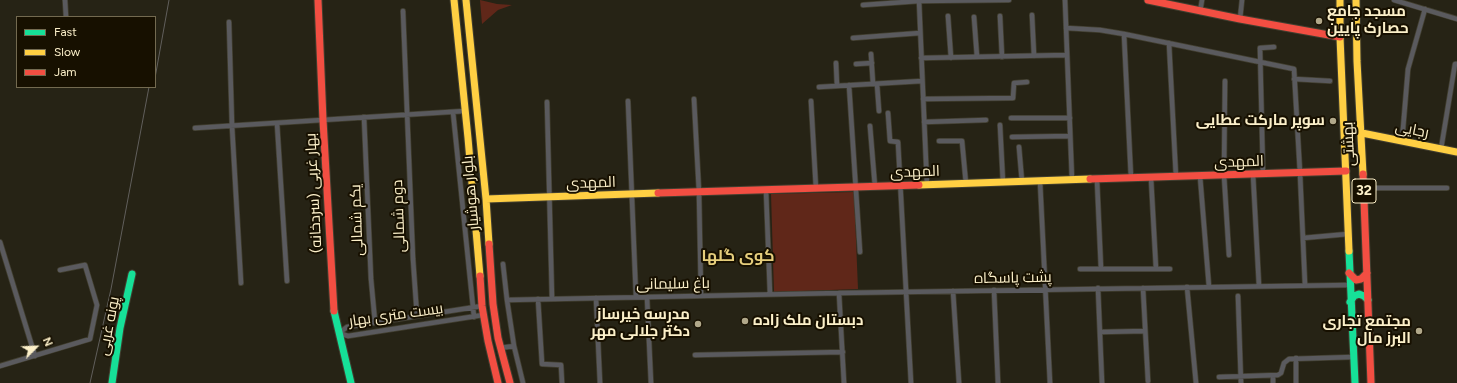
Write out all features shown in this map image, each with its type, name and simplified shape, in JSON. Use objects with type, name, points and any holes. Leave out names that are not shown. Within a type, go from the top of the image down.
[{"type":"main road","name":"بهار غربی (سردخانه)","points":[[318,0],[333,307],[350,383]]},
{"type":"main road","name":"بلوار هوشیار","points":[[454,0],[483,315],[498,383]]},
{"type":"main road","name":"بلوار هوشیار","points":[[466,0],[486,199],[493,304],[500,348],[510,383]]},
{"type":"main road","points":[[1148,0],[1164,2],[1200,12],[1240,20],[1340,37]]},
{"type":"main road","name":"بهشتی","points":[[1340,0],[1340,37],[1350,302],[1355,383]]},
{"type":"main road","name":"بهشتی","points":[[1356,0],[1357,61],[1362,134],[1371,383]]},
{"type":"main road","name":"رجایی","points":[[1362,134],[1457,152]]},
{"type":"main road","name":"المهدی","points":[[486,199],[1346,171]]},
{"type":"main road","points":[[1349,273],[1356,280],[1361,279],[1366,274]]},
{"type":"main road","name":"پونه غربی","points":[[112,383],[120,328],[132,274]]},
{"type":"main road","points":[[1350,302],[1354,296],[1359,294],[1368,300]]},
{"type":"street","points":[[65,0],[66,16]]},
{"type":"street","points":[[919,0],[927,185]]},
{"type":"street","points":[[863,5],[919,0],[1009,0]]},
{"type":"street","points":[[1066,0],[1072,180]]},
{"type":"street","points":[[1200,12],[1202,0]]},
{"type":"street","points":[[1240,20],[1242,0]]},
{"type":"street","points":[[1394,0],[1457,19]]},
{"type":"street","points":[[1402,141],[1408,69],[1425,9]]},
{"type":"street","name":"دوم شمالی","points":[[403,11],[413,259],[417,316]]},
{"type":"street","points":[[1032,15],[1034,56]]},
{"type":"street","points":[[948,16],[951,58]]},
{"type":"street","points":[[1000,16],[1002,57]]},
{"type":"street","points":[[974,17],[977,57]]},
{"type":"street","points":[[229,22],[232,126],[241,283]]},
{"type":"street","points":[[1066,28],[1100,30],[1124,34],[1294,69],[1305,285]]},
{"type":"street","points":[[853,38],[920,33]]},
{"type":"street","points":[[1124,34],[1131,178]]},
{"type":"street","points":[[1169,43],[1176,177]]},
{"type":"street","points":[[1263,174],[1259,62],[1260,48],[1274,47]]},
{"type":"street","points":[[871,54],[879,111]]},
{"type":"street","points":[[921,58],[1067,55]]},
{"type":"street","points":[[836,63],[837,86]]},
{"type":"street","points":[[856,64],[872,63]]},
{"type":"street","points":[[1441,149],[1456,64]]},
{"type":"street","points":[[1294,79],[1330,82]]},
{"type":"street","points":[[819,87],[922,81]]},
{"type":"street","points":[[1224,81],[1224,175],[1229,255]]},
{"type":"street","points":[[923,99],[1013,98],[1014,84],[1027,82]]},
{"type":"street","points":[[849,86],[860,252]]},
{"type":"street","points":[[694,99],[699,192],[701,296]]},
{"type":"street","points":[[811,101],[816,189]]},
{"type":"street","points":[[547,102],[552,299]]},
{"type":"street","points":[[628,102],[636,297]]},
{"type":"street","points":[[195,128],[465,111]]},
{"type":"street","points":[[453,112],[474,317]]},
{"type":"street","points":[[888,113],[890,141],[898,142],[911,383]]},
{"type":"street","name":"یکم شمالی","points":[[364,117],[371,279],[375,322]]},
{"type":"street","points":[[1011,118],[1070,118]]},
{"type":"street","points":[[924,122],[986,120]]},
{"type":"street","points":[[277,123],[287,281]]},
{"type":"street","points":[[1000,124],[1003,183]]},
{"type":"street","points":[[870,126],[875,187]]},
{"type":"street","points":[[1012,137],[1070,136]]},
{"type":"street","points":[[939,142],[962,141],[966,184]]},
{"type":"street","points":[[1019,147],[1022,182]]},
{"type":"street","points":[[1253,174],[1260,286]]},
{"type":"street","points":[[1200,176],[1209,287]]},
{"type":"street","points":[[1151,178],[1156,269]]},
{"type":"street","points":[[1097,180],[1101,269]]},
{"type":"street","points":[[1040,181],[1050,383]]},
{"type":"street","points":[[1363,188],[1448,188]]},
{"type":"street","points":[[766,190],[770,294]]},
{"type":"street","points":[[1303,238],[1348,234]]},
{"type":"street","points":[[0,242],[35,356]]},
{"type":"street","points":[[503,264],[514,346],[522,383]]},
{"type":"street","points":[[0,366],[90,339],[97,305],[85,265],[60,270]]},
{"type":"street","points":[[1080,269],[1170,269]]},
{"type":"street","name":"پشت پاسگاه","points":[[839,292],[1350,284]]},
{"type":"street","points":[[1187,287],[1196,383]]},
{"type":"street","points":[[1098,288],[1102,383]]},
{"type":"street","points":[[1143,288],[1148,381]]},
{"type":"street","points":[[994,290],[998,383]]},
{"type":"street","points":[[954,291],[959,383]]},
{"type":"street","points":[[839,292],[844,383]]},
{"type":"street","name":"باغ سلیمانی","points":[[507,300],[839,292]]},
{"type":"street","points":[[1238,296],[1241,383]]},
{"type":"street","points":[[647,297],[651,383]]},
{"type":"street","points":[[596,298],[600,383]]},
{"type":"street","points":[[538,299],[542,364],[561,365],[562,383]]},
{"type":"street","name":"بیست متری بهار","points":[[339,333],[347,327],[482,306]]},
{"type":"street","name":"بیست متری بهار","points":[[339,333],[348,336],[483,315]]},
{"type":"street","points":[[1100,332],[1145,331]]},
{"type":"street","points":[[500,348],[514,346]]},
{"type":"street","points":[[695,355],[842,352]]},
{"type":"street","points":[[1219,377],[1278,376],[1281,373],[1286,361],[1296,358],[1353,357]]},
{"type":"street","points":[[1296,358],[1296,383]]},
{"type":"street","points":[[1273,376],[1273,383]]},
{"type":"shaded area","points":[[480,0],[497,4],[512,5],[498,10],[482,24]]},
{"type":"shaded area","points":[[854,192],[858,289],[774,292],[771,194]]},
{"type":"tram line","points":[[156,72],[169,0]]},
{"type":"tram line","points":[[90,383],[111,289],[149,88]]},
{"type":"traffic: fast","points":[[1349,251],[1355,383]]},
{"type":"traffic: fast","points":[[112,383],[120,328],[132,274]]},
{"type":"traffic: fast","points":[[1350,302],[1354,296],[1359,294],[1368,300]]},
{"type":"traffic: fast","points":[[334,311],[351,383]]},
{"type":"traffic: slow","points":[[454,0],[480,276]]},
{"type":"traffic: slow","points":[[466,0],[486,199],[489,244]]},
{"type":"traffic: slow","points":[[1340,0],[1340,37],[1349,251]]},
{"type":"traffic: slow","points":[[1356,0],[1357,61],[1363,174]]},
{"type":"traffic: slow","points":[[1362,133],[1457,152]]},
{"type":"traffic: slow","points":[[919,185],[1090,179]]},
{"type":"traffic: slow","points":[[486,199],[658,193]]},
{"type":"traffic: jam","points":[[318,0],[334,311]]},
{"type":"traffic: jam","points":[[1148,0],[1240,19],[1340,37]]},
{"type":"traffic: jam","points":[[1090,179],[1346,171]]},
{"type":"traffic: jam","points":[[1363,174],[1371,383]]},
{"type":"traffic: jam","points":[[658,193],[919,185]]},
{"type":"traffic: jam","points":[[489,244],[493,304],[498,338],[510,383]]},
{"type":"traffic: jam","points":[[1349,273],[1356,280],[1361,279],[1367,273]]},
{"type":"traffic: jam","points":[[480,276],[482,306],[488,341],[498,383]]},
{"type":"place","name":"مسجد جامع حصارک پایین","points":[[1319,21]]},
{"type":"place","name":"سوپر مارکت عطایی","points":[[1333,121]]},
{"type":"place","name":"دبستان ملک زاده","points":[[745,321]]},
{"type":"place","name":"مدرسه خیرساز دکتر جلالی مهر","points":[[698,324]]},
{"type":"place","name":"مجتمع تجاری البرز مال","points":[[1419,331]]},
{"type":"district","name":"کوی گلها","points":[[738,256]]}]
